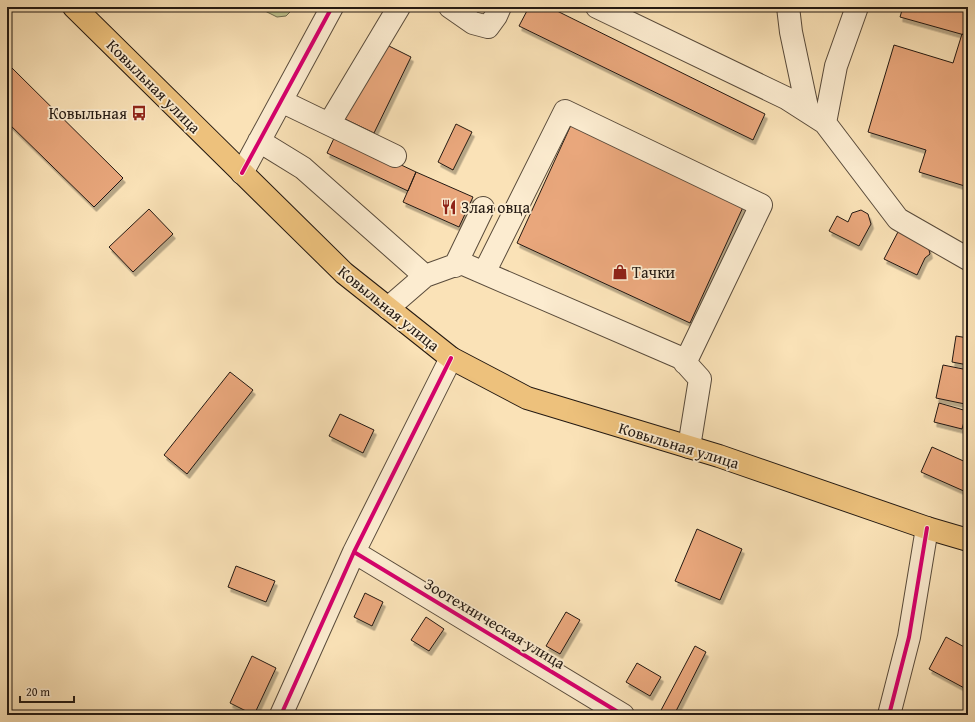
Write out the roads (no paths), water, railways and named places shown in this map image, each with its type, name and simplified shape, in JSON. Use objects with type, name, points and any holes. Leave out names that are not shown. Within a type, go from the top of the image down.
[{"type":"main road","name":"Ковыльная улица","points":[[74,7],[344,273],[451,358],[527,398],[689,447],[927,528],[968,540]]},
{"type":"street","points":[[242,173],[332,7]]},
{"type":"street","points":[[329,124],[399,7]]},
{"type":"street","points":[[450,7],[472,23],[488,27],[496,16],[500,7]]},
{"type":"street","points":[[597,7],[786,98],[816,118],[898,218],[968,260]]},
{"type":"street","points":[[788,7],[791,32],[816,118]]},
{"type":"street","points":[[816,118],[857,7]]},
{"type":"street","points":[[281,101],[395,156]]},
{"type":"street","points":[[484,273],[565,111],[761,205],[685,363]]},
{"type":"street","points":[[259,141],[303,168],[425,276]]},
{"type":"street","points":[[455,266],[484,208]]},
{"type":"street","points":[[388,308],[425,276],[461,263],[681,358],[700,379],[689,447]]},
{"type":"street","points":[[280,715],[354,552],[451,358]]},
{"type":"street","points":[[889,715],[909,637],[927,528]]},
{"type":"street","name":"Зоотехническая улица","points":[[354,552],[623,715]]},
{"type":"place","name":"Ковыльная","points":[[139,113]]},
{"type":"place","name":"Злая овца","points":[[449,207]]},
{"type":"place","name":"Тачки","points":[[620,272]]}]
